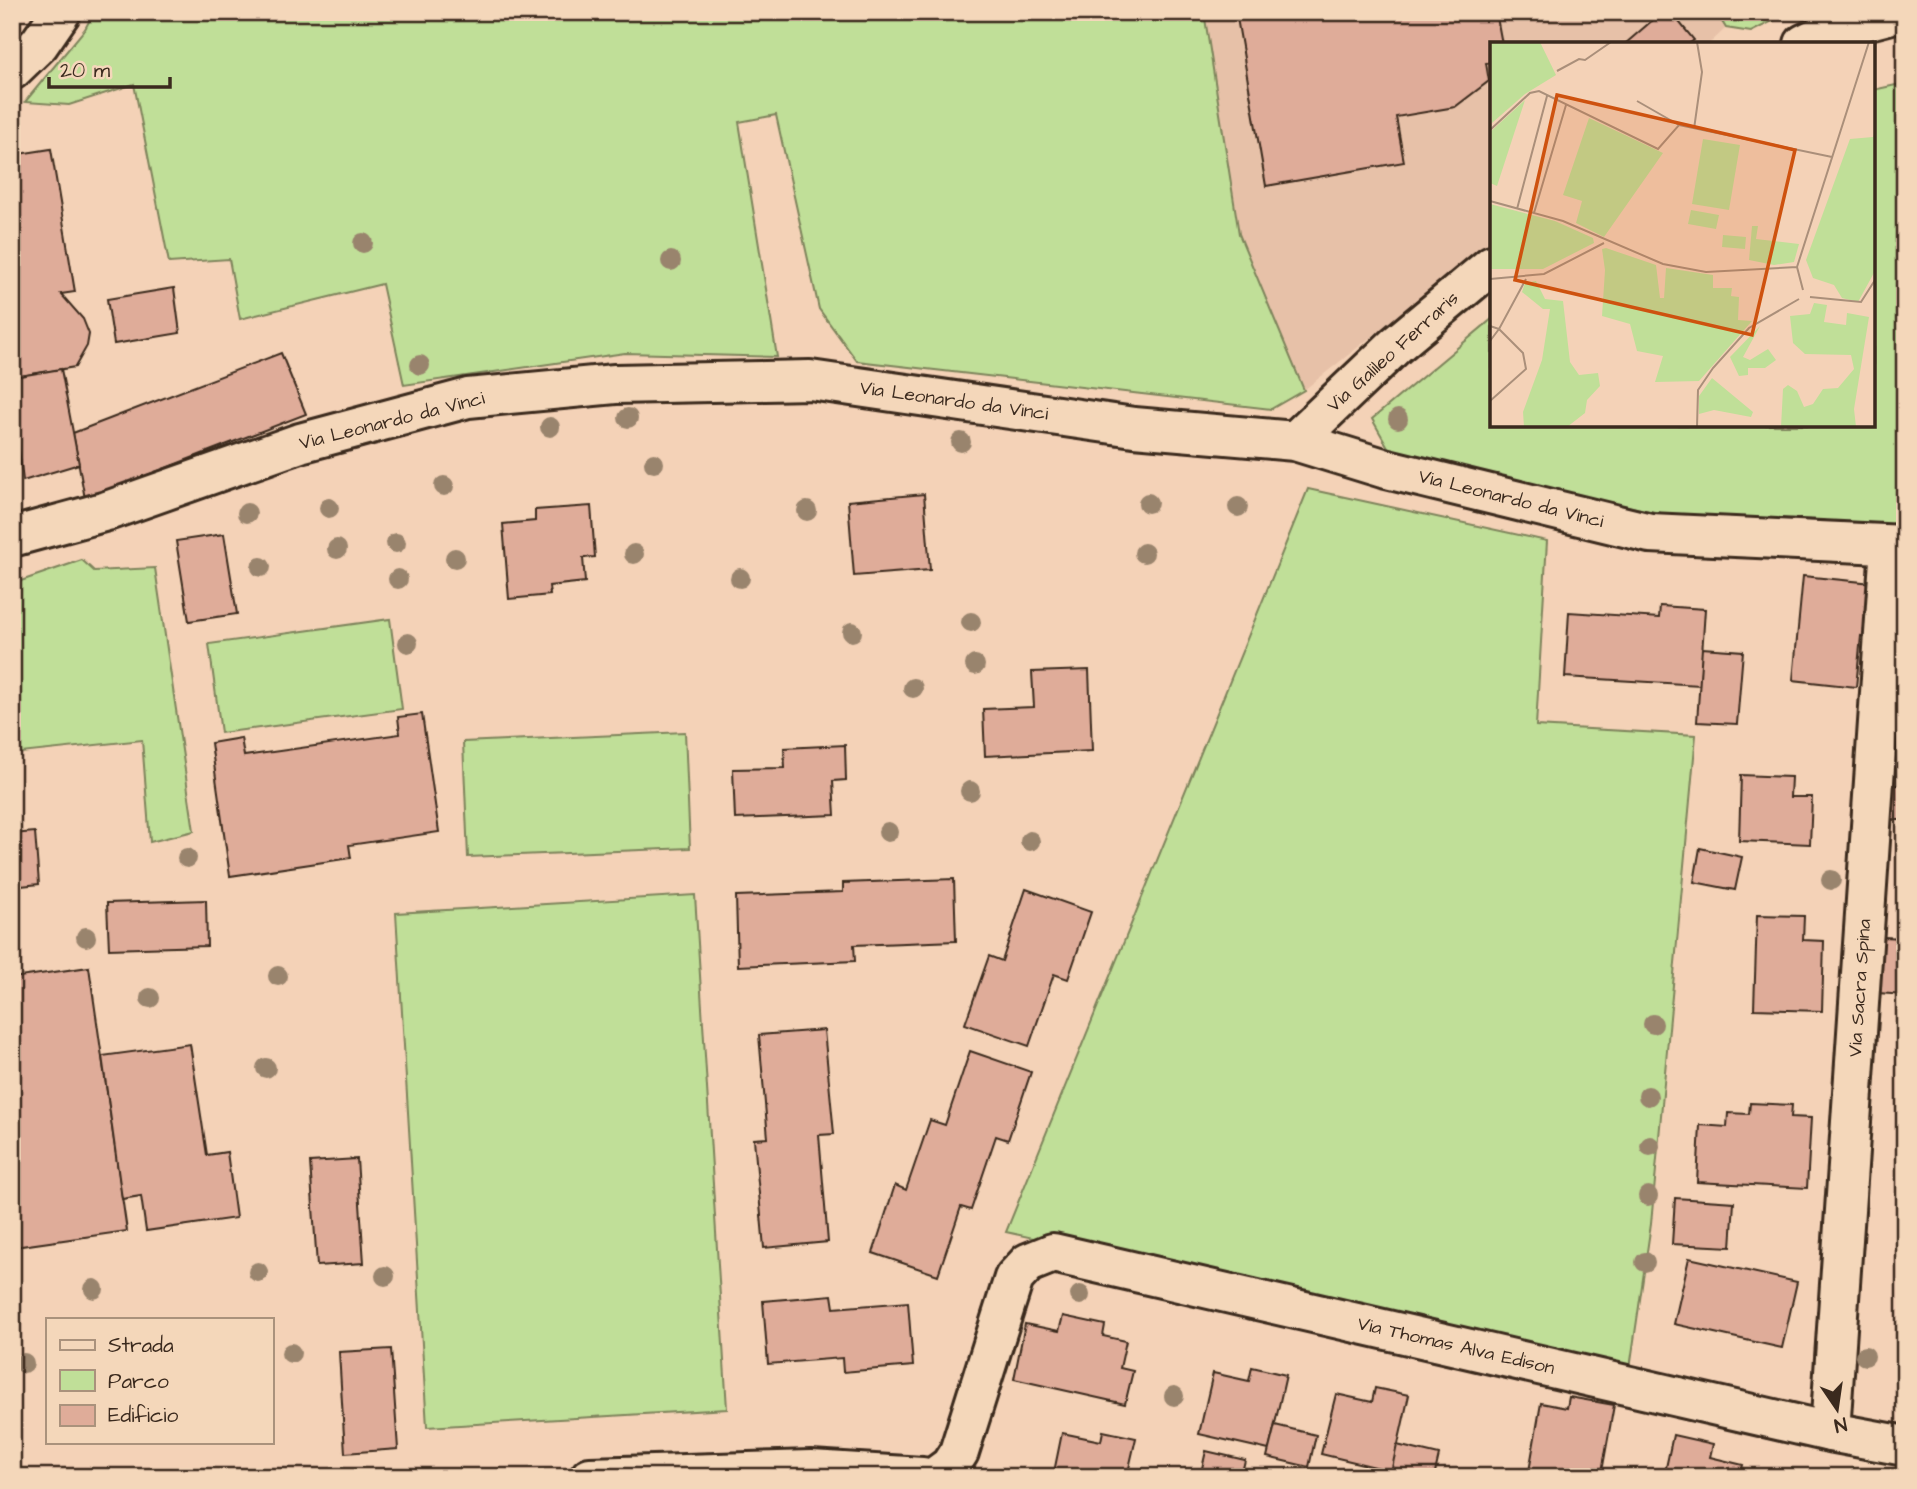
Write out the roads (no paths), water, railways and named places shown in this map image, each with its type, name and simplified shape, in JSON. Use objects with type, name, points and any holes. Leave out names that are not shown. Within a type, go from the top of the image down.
[{"type":"street","points":[[12,70],[39,44],[61,12]]},
{"type":"street","points":[[1825,28],[1899,12]]},
{"type":"street","name":"Via Galileo Ferraris","points":[[1295,441],[1396,345],[1490,267]]},
{"type":"street","name":"Via Leonardo da Vinci","points":[[12,537],[107,511],[300,443],[468,398],[615,384],[810,380],[1134,427],[1295,441],[1383,468],[1650,533],[1898,545]]},
{"type":"street","name":"Via Sacra Spina","points":[[1830,1432],[1898,545]]},
{"type":"street","name":"Via Thomas Alva Edison","points":[[935,1477],[950,1466],[959,1452],[1014,1278],[1028,1263],[1053,1252],[1830,1432],[1905,1446]]},
{"type":"street","points":[[590,1477],[811,1473],[922,1477]]}]
